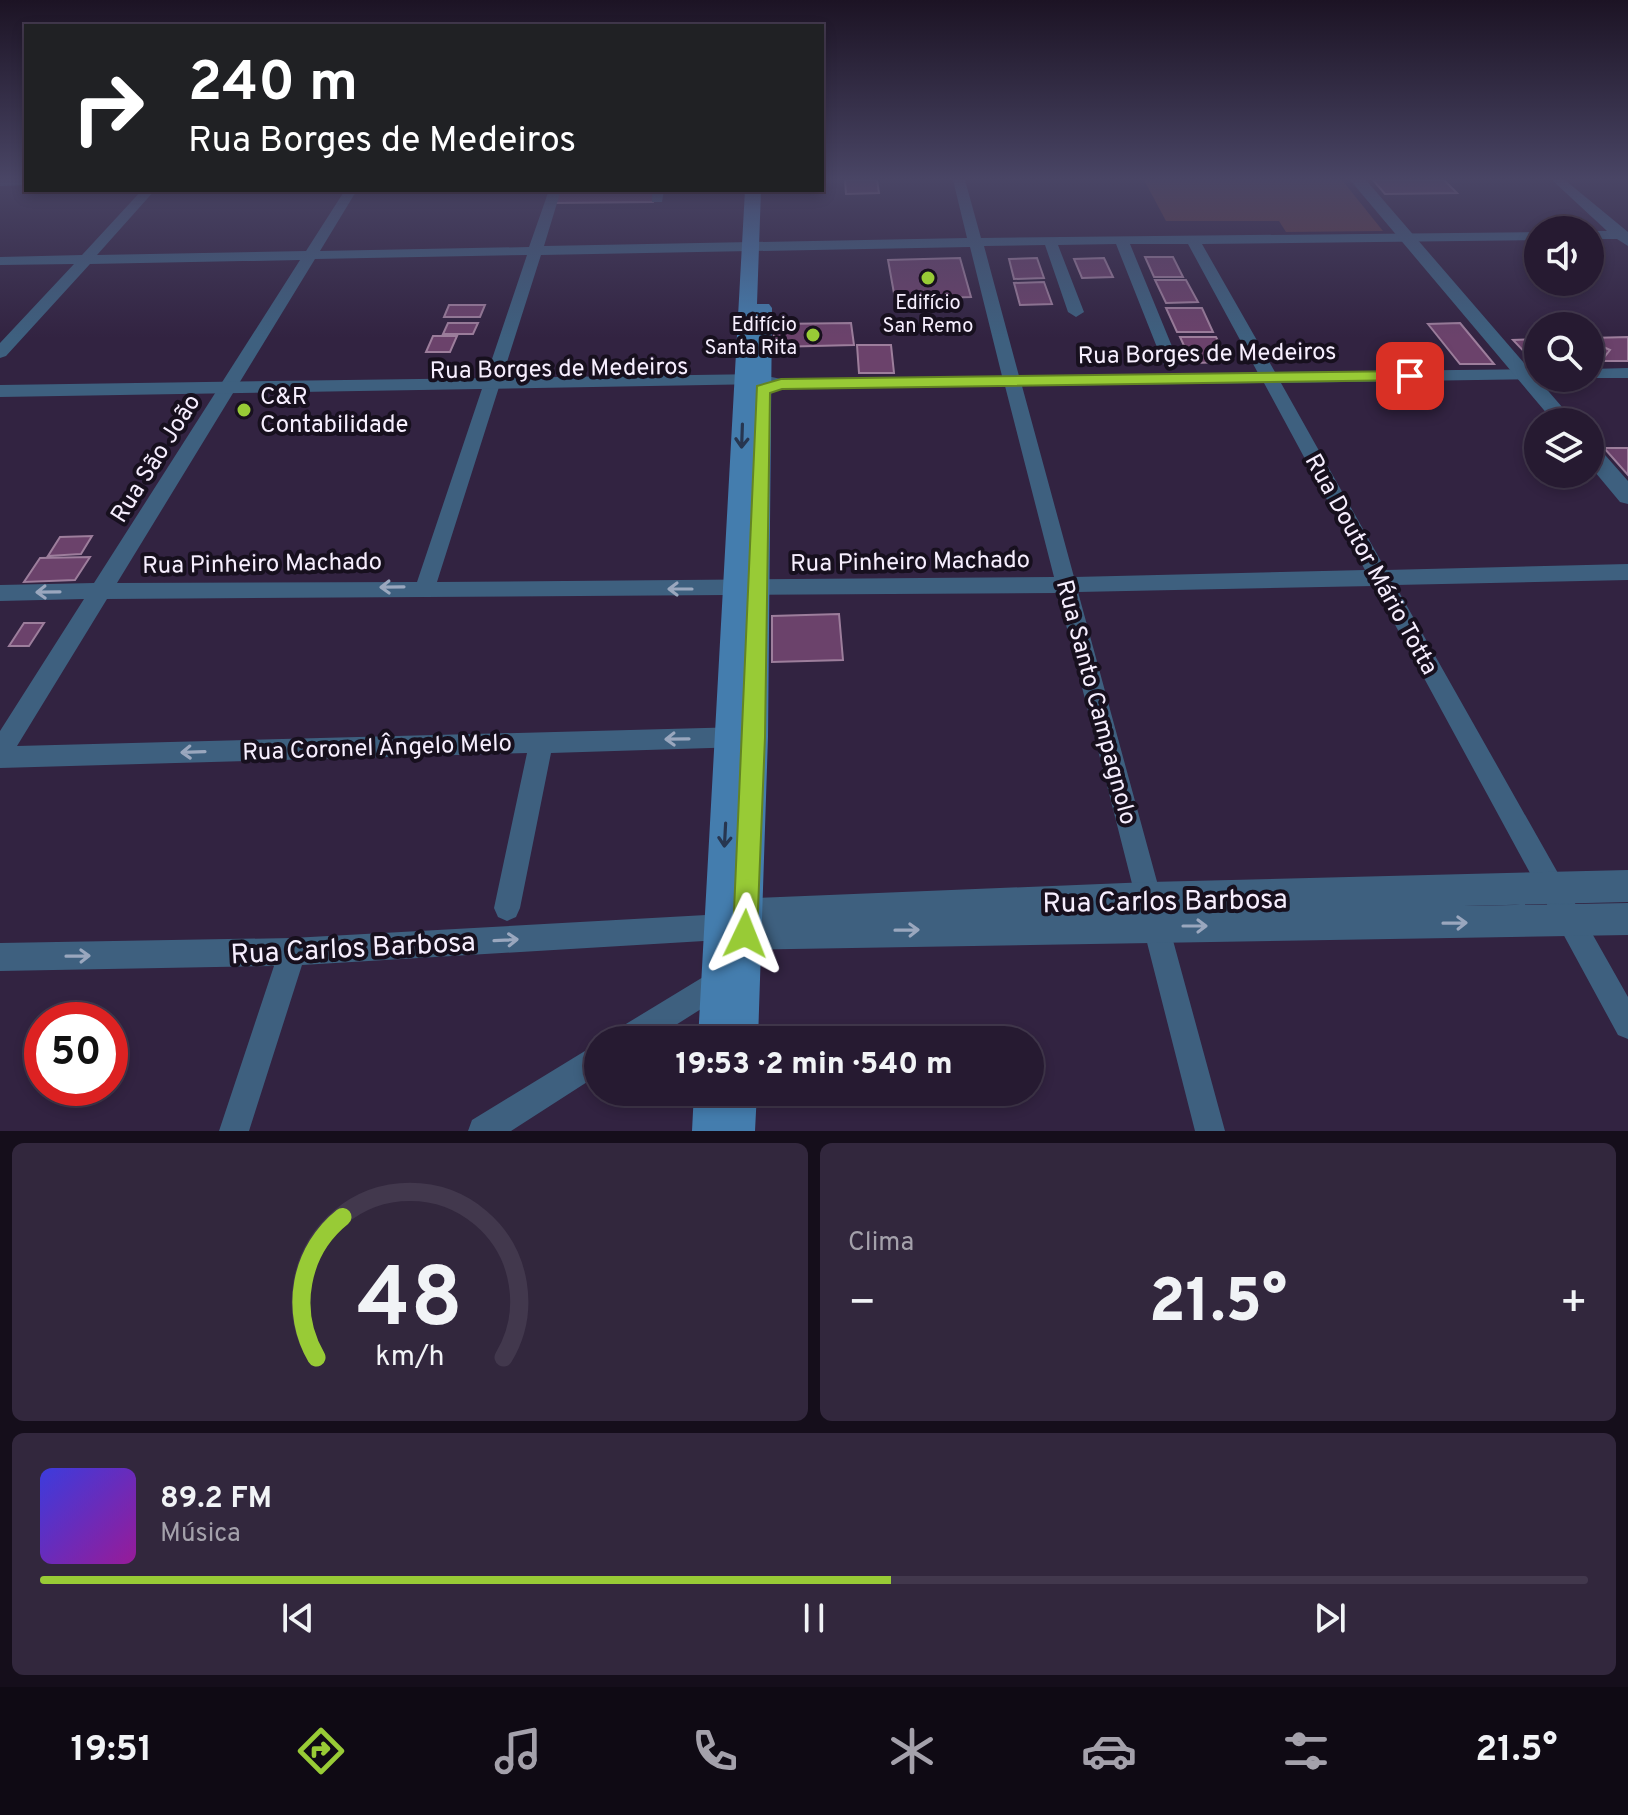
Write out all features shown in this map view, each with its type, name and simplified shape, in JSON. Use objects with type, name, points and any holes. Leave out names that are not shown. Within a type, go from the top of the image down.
[{"type":"main road","points":[[716,1026],[718,982],[728,925],[742,737],[759,385],[756,233]]},
{"type":"main road","points":[[757,247],[759,233]]},
{"type":"main road","points":[[728,925],[739,1026]]},
{"type":"street","points":[[0,353],[110,233]]},
{"type":"street","name":"Rua São João","points":[[0,754],[324,233]]},
{"type":"street","points":[[425,587],[541,233]]},
{"type":"street","name":"Rua Santo Campagnolo","points":[[972,233],[1210,1131]]},
{"type":"street","points":[[1404,233],[1524,367]]},
{"type":"street","points":[[0,261],[1050,241],[1524,236]]},
{"type":"street","points":[[1604,236],[1625,237]]},
{"type":"street","points":[[1121,240],[1170,361]]},
{"type":"street","name":"Rua Doutor Mário Totta","points":[[1193,240],[1569,920]]},
{"type":"street","points":[[1050,241],[1076,312]]},
{"type":"street","points":[[1604,374],[1628,373]]},
{"type":"street","name":"Rua Borges de Medeiros","points":[[0,402],[223,394],[1524,375]]},
{"type":"street","points":[[0,391],[223,394]]},
{"type":"street","points":[[1604,468],[1628,496]]},
{"type":"street","name":"Rua Pinheiro Machado","points":[[0,593],[425,587],[747,589],[1066,586],[1628,572]]},
{"type":"street","name":"Rua Coronel Ângelo Melo","points":[[0,754],[742,737]]},
{"type":"street","points":[[507,908],[541,742]]},
{"type":"street","name":"Rua Carlos Barbosa","points":[[1345,910],[1551,888],[1628,886]]},
{"type":"street","name":"Rua Carlos Barbosa","points":[[0,957],[292,952],[728,925],[1152,912],[1345,910],[1569,920],[1628,919]]},
{"type":"street","points":[[1569,920],[1628,1025]]},
{"type":"street","points":[[234,1131],[292,952]]},
{"type":"street","points":[[648,1026],[718,982]]},
{"type":"street","points":[[483,1131],[584,1067]]},
{"type":"building","points":[[1145,257],[1173,257],[1183,277],[1154,277]]},
{"type":"building","name":"Edifício San Remo","points":[[960,258],[971,297],[895,299],[888,260]]},
{"type":"building","points":[[1037,258],[1044,278],[1014,279],[1009,259]]},
{"type":"building","points":[[1104,258],[1113,277],[1082,278],[1074,259]]},
{"type":"building","points":[[1155,280],[1186,280],[1198,302],[1166,303]]},
{"type":"building","points":[[1044,282],[1052,304],[1020,305],[1014,283]]},
{"type":"building","points":[[449,305],[485,305],[480,317],[444,317]]},
{"type":"building","points":[[1166,308],[1202,308],[1213,332],[1177,332]]},
{"type":"building","points":[[448,323],[478,323],[473,334],[443,334]]},
{"type":"building","name":"Edifício Santa Rita","points":[[851,323],[854,345],[774,347],[774,324]]},
{"type":"building","points":[[1460,323],[1494,364],[1460,364],[1428,324]]},
{"type":"building","points":[[433,336],[457,336],[450,352],[426,352]]},
{"type":"building","points":[[1180,337],[1216,337],[1229,362],[1192,363]]},
{"type":"building","points":[[1628,337],[1628,361],[1604,361],[1604,338]]},
{"type":"building","points":[[1513,340],[1524,340],[1524,352]]},
{"type":"building","points":[[857,345],[891,345],[894,373],[859,373]]},
{"type":"building","points":[[1604,448],[1628,448],[1628,475]]},
{"type":"building","points":[[1604,448],[1628,448],[1628,475]]},
{"type":"building","points":[[92,536],[81,554],[48,556],[60,537]]},
{"type":"building","points":[[90,557],[75,580],[24,582],[40,558]]},
{"type":"building","points":[[839,614],[843,660],[772,662],[772,616]]},
{"type":"building","points":[[24,623],[44,623],[29,646],[9,646]]},
{"type":"place","name":"Edifício San Remo","points":[[928,278]]},
{"type":"place","name":"Edifício Santa Rita","points":[[813,335]]},
{"type":"place","name":"C&R Contabilidade","points":[[244,410]]},
{"type":"route","points":[[745,934],[754,737],[762,390],[781,384],[1410,376]]}]
